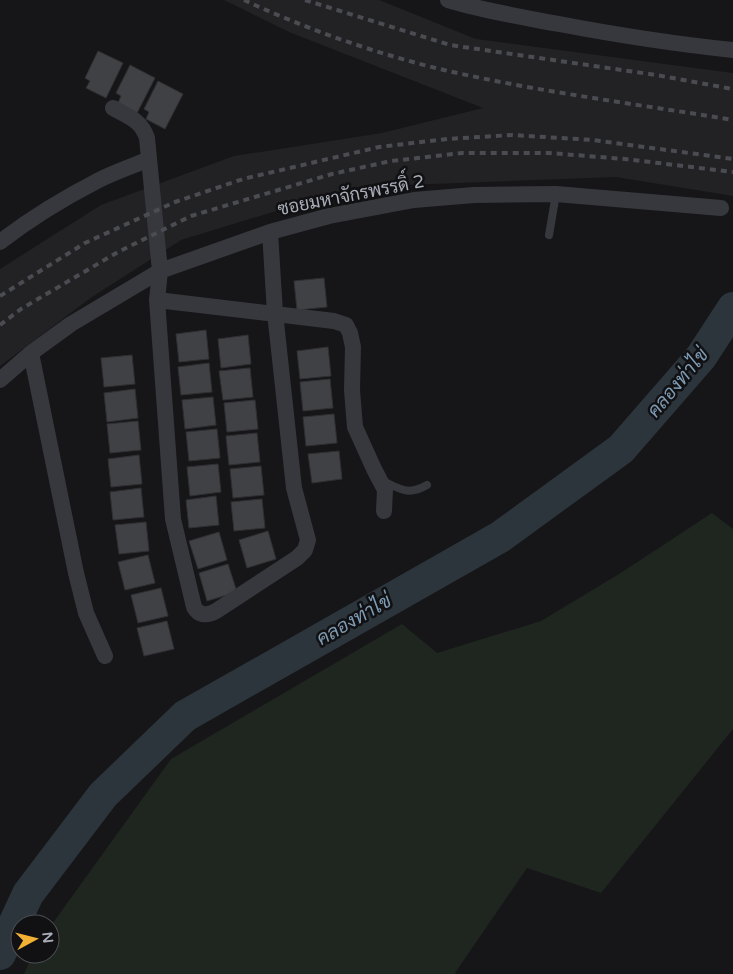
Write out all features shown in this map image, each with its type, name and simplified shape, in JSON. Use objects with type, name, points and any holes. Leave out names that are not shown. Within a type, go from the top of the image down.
[{"type":"street","points":[[448,0],[474,8],[632,37],[733,50]]},
{"type":"street","points":[[113,108],[139,122],[147,138],[160,271],[157,300],[173,519],[194,607],[202,615],[216,611],[297,558],[305,550],[308,540],[294,488],[275,313],[270,232]]},
{"type":"street","points":[[0,242],[50,208],[100,179],[150,159]]},
{"type":"street","name":"ซอยมหาจักรพรรดิ์ 2","points":[[0,380],[30,352],[71,324],[160,271],[270,232],[330,216],[414,200],[474,195],[556,194],[721,208]]},
{"type":"street","points":[[157,300],[334,321],[346,326],[350,333],[353,347],[352,390],[355,427],[385,490],[384,511]]},
{"type":"street","points":[[30,352],[76,573],[86,613],[105,656]]},
{"type":"lane","points":[[550,235],[556,194]]},
{"type":"lane","points":[[381,480],[406,491],[419,489],[427,485]]},
{"type":"shaded area","points":[[224,0],[379,0],[476,39],[733,73],[733,196],[616,177],[354,187],[181,240],[92,297],[0,366],[0,269],[101,205],[234,156],[382,133],[483,108],[289,32]]},
{"type":"shaded area","points":[[712,513],[733,529],[733,729],[601,893],[527,868],[456,974],[24,974],[28,964],[60,964],[59,914],[171,759],[402,624],[437,653],[541,621],[619,574]]},
{"type":"building","points":[[98,51],[123,63],[106,98],[86,88],[90,81],[85,78]]},
{"type":"building","points":[[130,65],[155,78],[137,113],[118,103],[121,96],[116,93]]},
{"type":"building","points":[[158,81],[183,94],[165,129],[146,119],[149,112],[144,109]]},
{"type":"building","points":[[324,278],[327,307],[297,310],[294,281]]},
{"type":"building","points":[[206,330],[209,359],[179,362],[176,334]]},
{"type":"building","points":[[248,335],[251,364],[221,368],[218,339]]},
{"type":"building","points":[[328,347],[331,376],[300,379],[297,351]]},
{"type":"building","points":[[132,355],[135,384],[104,387],[101,358]]},
{"type":"building","points":[[209,363],[212,392],[181,395],[178,367]]},
{"type":"building","points":[[250,368],[253,397],[223,400],[219,371]]},
{"type":"building","points":[[330,379],[333,408],[303,411],[300,382]]},
{"type":"building","points":[[135,389],[138,418],[107,422],[104,393]]},
{"type":"building","points":[[213,397],[216,425],[185,429],[182,400]]},
{"type":"building","points":[[255,400],[258,429],[227,432],[224,403]]},
{"type":"building","points":[[334,414],[337,443],[306,446],[303,417]]},
{"type":"building","points":[[138,421],[141,450],[110,453],[107,424]]},
{"type":"building","points":[[217,429],[220,458],[189,461],[186,432]]},
{"type":"building","points":[[257,433],[260,462],[229,465],[226,436]]},
{"type":"building","points":[[339,451],[342,479],[312,483],[308,454]]},
{"type":"building","points":[[139,455],[142,484],[111,487],[108,459]]},
{"type":"building","points":[[218,464],[221,492],[190,496],[187,467]]},
{"type":"building","points":[[261,466],[264,495],[233,498],[230,469]]},
{"type":"building","points":[[141,488],[144,517],[113,520],[110,492]]},
{"type":"building","points":[[216,496],[219,525],[189,528],[186,500]]},
{"type":"building","points":[[262,499],[265,528],[234,531],[231,502]]},
{"type":"building","points":[[146,522],[149,551],[119,554],[115,525]]},
{"type":"building","points":[[268,531],[276,559],[247,568],[239,540]]},
{"type":"building","points":[[219,532],[227,560],[198,569],[189,541]]},
{"type":"building","points":[[148,555],[155,583],[125,590],[118,562]]},
{"type":"building","points":[[228,564],[237,592],[207,601],[199,573]]},
{"type":"building","points":[[161,588],[168,616],[138,623],[131,595]]},
{"type":"building","points":[[167,621],[174,649],[144,656],[137,628]]},
{"type":"waterway","name":"คลองท่าไข่","points":[[0,954],[28,894],[103,795],[185,716],[500,537],[621,449],[701,357],[733,308]]},
{"type":"railway","points":[[244,0],[342,40],[444,70],[552,91],[733,120]]},
{"type":"railway","points":[[305,0],[450,45],[656,75],[733,89]]},
{"type":"railway","points":[[0,296],[85,243],[175,202],[243,179],[379,147],[447,139],[512,135],[593,140],[733,159]]},
{"type":"railway","points":[[0,325],[21,309],[118,252],[191,216],[332,174],[391,161],[462,153],[550,153],[625,159],[733,172]]}]
